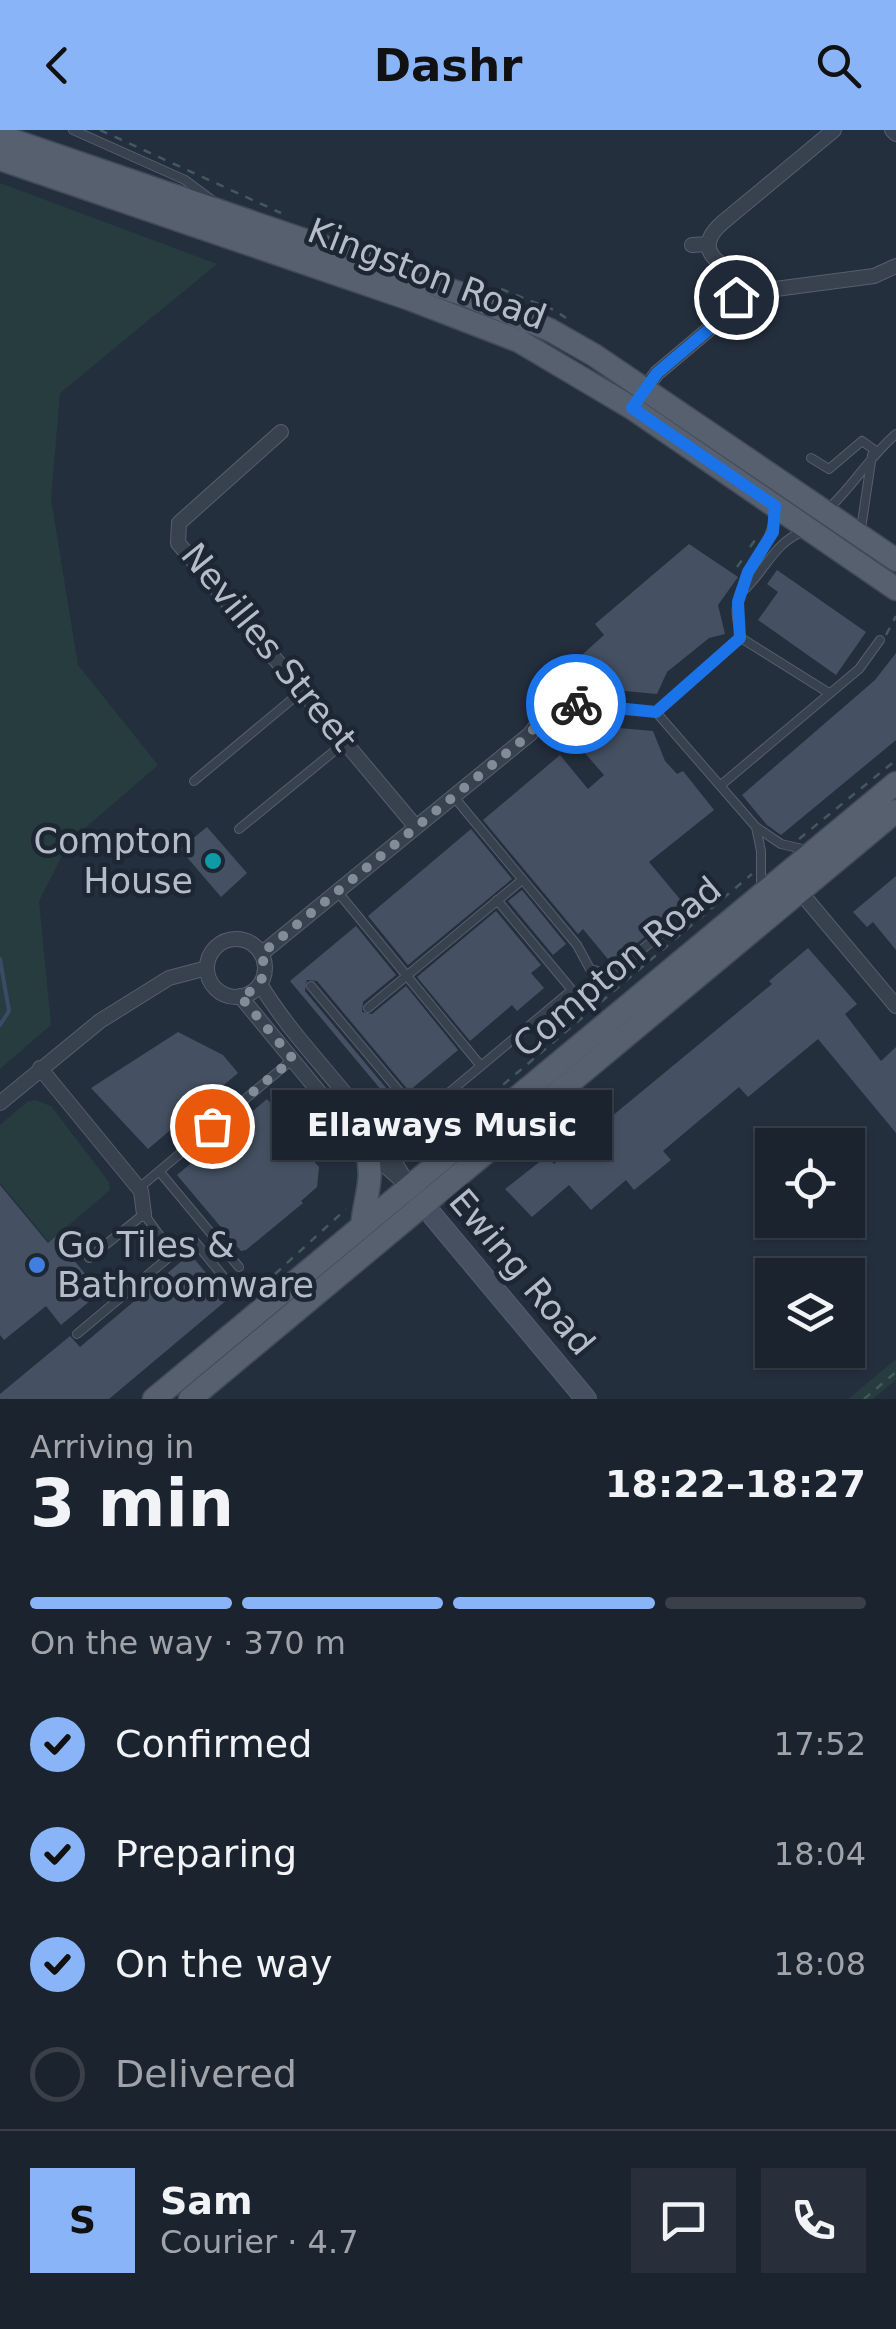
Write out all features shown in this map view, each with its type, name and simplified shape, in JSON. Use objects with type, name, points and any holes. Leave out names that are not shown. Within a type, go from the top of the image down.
[{"type":"main road","name":"Kingston Road","points":[[2,142],[228,213],[500,308],[550,330],[775,506],[860,536],[896,560]]},
{"type":"main road","name":"Kingston Road","points":[[2,142],[473,322],[638,398],[817,520],[896,588]]},
{"type":"main road","name":"Compton Road","points":[[792,882],[803,847],[896,784]]},
{"type":"main road","name":"Compton Road","points":[[190,1399],[416,1195],[792,882],[896,811]]},
{"type":"main road","name":"Compton Road","points":[[154,1399],[362,1226],[416,1195],[449,1152],[758,882],[792,882]]},
{"type":"main road","points":[[370,1123],[408,1144],[449,1152]]},
{"type":"main road","points":[[362,1226],[364,1199],[372,1178],[366,1148]]},
{"type":"main road","name":"Ewing Road","points":[[416,1195],[586,1399]]},
{"type":"street","points":[[768,290],[736,277],[700,244],[834,130]]},
{"type":"street","points":[[638,398],[657,373],[732,310],[768,290],[874,276],[896,266]]},
{"type":"street","points":[[732,310],[739,286],[736,277]]},
{"type":"street","name":"Nevilles Street","points":[[281,432],[179,523],[178,543],[416,827]]},
{"type":"street","points":[[261,954],[530,734],[556,699]]},
{"type":"street","points":[[792,882],[896,1006]]},
{"type":"street","points":[[227,940],[245,940],[261,954],[264,970],[260,984],[240,996],[229,996],[215,988],[207,968],[212,951],[227,940]]},
{"type":"street","points":[[0,1103],[100,1021],[169,978],[207,968]]},
{"type":"street","name":"Ewing Road","points":[[260,984],[312,1055],[370,1123],[416,1195]]},
{"type":"street","name":"Ewing Road","points":[[240,996],[366,1148],[416,1195]]},
{"type":"street","points":[[40,1068],[139,1188],[144,1214]]},
{"type":"lane","name":"Kingston Road","points":[[73,130],[184,180],[228,213]]},
{"type":"lane","points":[[743,591],[784,540],[817,520],[850,488],[874,453],[896,434]]},
{"type":"lane","points":[[811,458],[829,469],[862,441],[874,453]]},
{"type":"lane","points":[[860,536],[874,453]]},
{"type":"lane","points":[[740,638],[736,608],[748,572],[773,532],[775,506]]},
{"type":"lane","points":[[740,638],[829,693]]},
{"type":"lane","points":[[656,712],[740,638]]},
{"type":"lane","points":[[722,785],[859,670],[880,640]]},
{"type":"lane","points":[[194,781],[302,692]]},
{"type":"lane","points":[[556,699],[656,712],[756,827],[781,844],[803,847]]},
{"type":"lane","points":[[239,829],[345,742]]},
{"type":"lane","points":[[454,796],[597,974],[611,974],[660,935]]},
{"type":"lane","points":[[756,827],[761,851],[758,882]]},
{"type":"lane","points":[[368,1008],[522,880]]},
{"type":"lane","points":[[338,892],[480,1066]]},
{"type":"lane","points":[[311,986],[415,1110],[427,1111],[572,990],[498,900]]},
{"type":"lane","points":[[139,1188],[293,1059]]},
{"type":"lane","points":[[160,1171],[239,1267]]},
{"type":"lane","points":[[88,1258],[144,1214],[173,1254]]},
{"type":"lane","points":[[77,1334],[192,1238],[236,1291]]},
{"type":"path","points":[[737,567],[743,559]]},
{"type":"path","points":[[880,640],[896,616]]},
{"type":"path","points":[[803,847],[896,760]]},
{"type":"path","points":[[491,1095],[758,882]]},
{"type":"path","points":[[270,1280],[352,1202]]},
{"type":"path","points":[[864,1399],[896,1372]]},
{"type":"green space","points":[[0,183],[217,264],[60,393],[51,499],[78,665],[158,765],[69,842],[39,901],[51,1025],[0,1069]]},
{"type":"green space","points":[[35,1100],[51,1106],[109,1182],[110,1190],[49,1242],[0,1183],[0,1125],[27,1102]]},
{"type":"green space","points":[[896,1359],[896,1380],[873,1399],[848,1399]]},
{"type":"building","points":[[689,544],[738,577],[718,605],[725,634],[709,638],[667,672],[657,694],[592,688],[572,664],[604,635],[595,624]]},
{"type":"building","points":[[777,570],[866,632],[836,675],[758,620],[778,592],[767,584]]},
{"type":"building","points":[[896,653],[896,740],[781,835],[767,825],[742,795],[875,680]]},
{"type":"building","points":[[584,725],[653,731],[665,761],[677,774],[683,771],[714,810],[649,862],[684,904],[612,964],[583,929],[578,934],[483,820],[560,755],[588,789],[604,775],[570,736]]},
{"type":"building","name":"Compton House","points":[[207,827],[247,873],[221,897],[180,849]]},
{"type":"building","points":[[471,829],[512,879],[408,965],[368,916]]},
{"type":"building","points":[[896,876],[896,950],[873,922],[867,927],[853,912]]},
{"type":"building","points":[[522,890],[566,944],[553,955],[508,901]]},
{"type":"building","points":[[496,911],[541,965],[531,973],[544,988],[517,1011],[512,1005],[470,1041],[417,977]]},
{"type":"building","points":[[356,926],[396,975],[363,1002],[362,1012],[372,1014],[406,986],[458,1050],[409,1091],[317,981],[307,980],[305,991],[397,1101],[393,1104],[290,981]]},
{"type":"building","points":[[808,948],[857,1004],[845,1014],[881,1061],[896,1047],[896,1133],[818,1039],[748,1097],[739,1087],[663,1151],[671,1160],[634,1190],[626,1180],[591,1210],[569,1185],[532,1217],[505,1189],[547,1156],[554,1164],[772,984],[769,981]]},
{"type":"building","points":[[178,1032],[223,1055],[238,1073],[148,1149],[91,1088]]},
{"type":"building","points":[[267,1099],[308,1147],[304,1150],[319,1167],[317,1187],[303,1203],[241,1251],[177,1175]]},
{"type":"building","points":[[0,1185],[48,1243],[62,1231],[68,1238],[61,1244],[94,1285],[102,1278],[108,1286],[61,1325],[46,1306],[4,1340],[0,1335]]},
{"type":"building","points":[[190,1254],[228,1299],[109,1399],[0,1399],[0,1394],[70,1336],[80,1347]]},
{"type":"waterway","points":[[0,959],[9,1011],[0,1025]]},
{"type":"way so far","points":[[212,1126],[293,1059],[240,996],[254,990],[262,980],[261,954],[530,734],[552,702],[576,704]]},
{"type":"place","name":"Compton House","points":[[213,861]]},
{"type":"place","name":"Ellaways Music","points":[[212,1126]]},
{"type":"place","name":"Go Tiles & Bathroomware","points":[[37,1265]]},
{"type":"route","points":[[576,704],[656,712],[740,638],[736,608],[748,572],[773,532],[775,506],[632,408],[657,373],[732,310],[736,297]]}]
